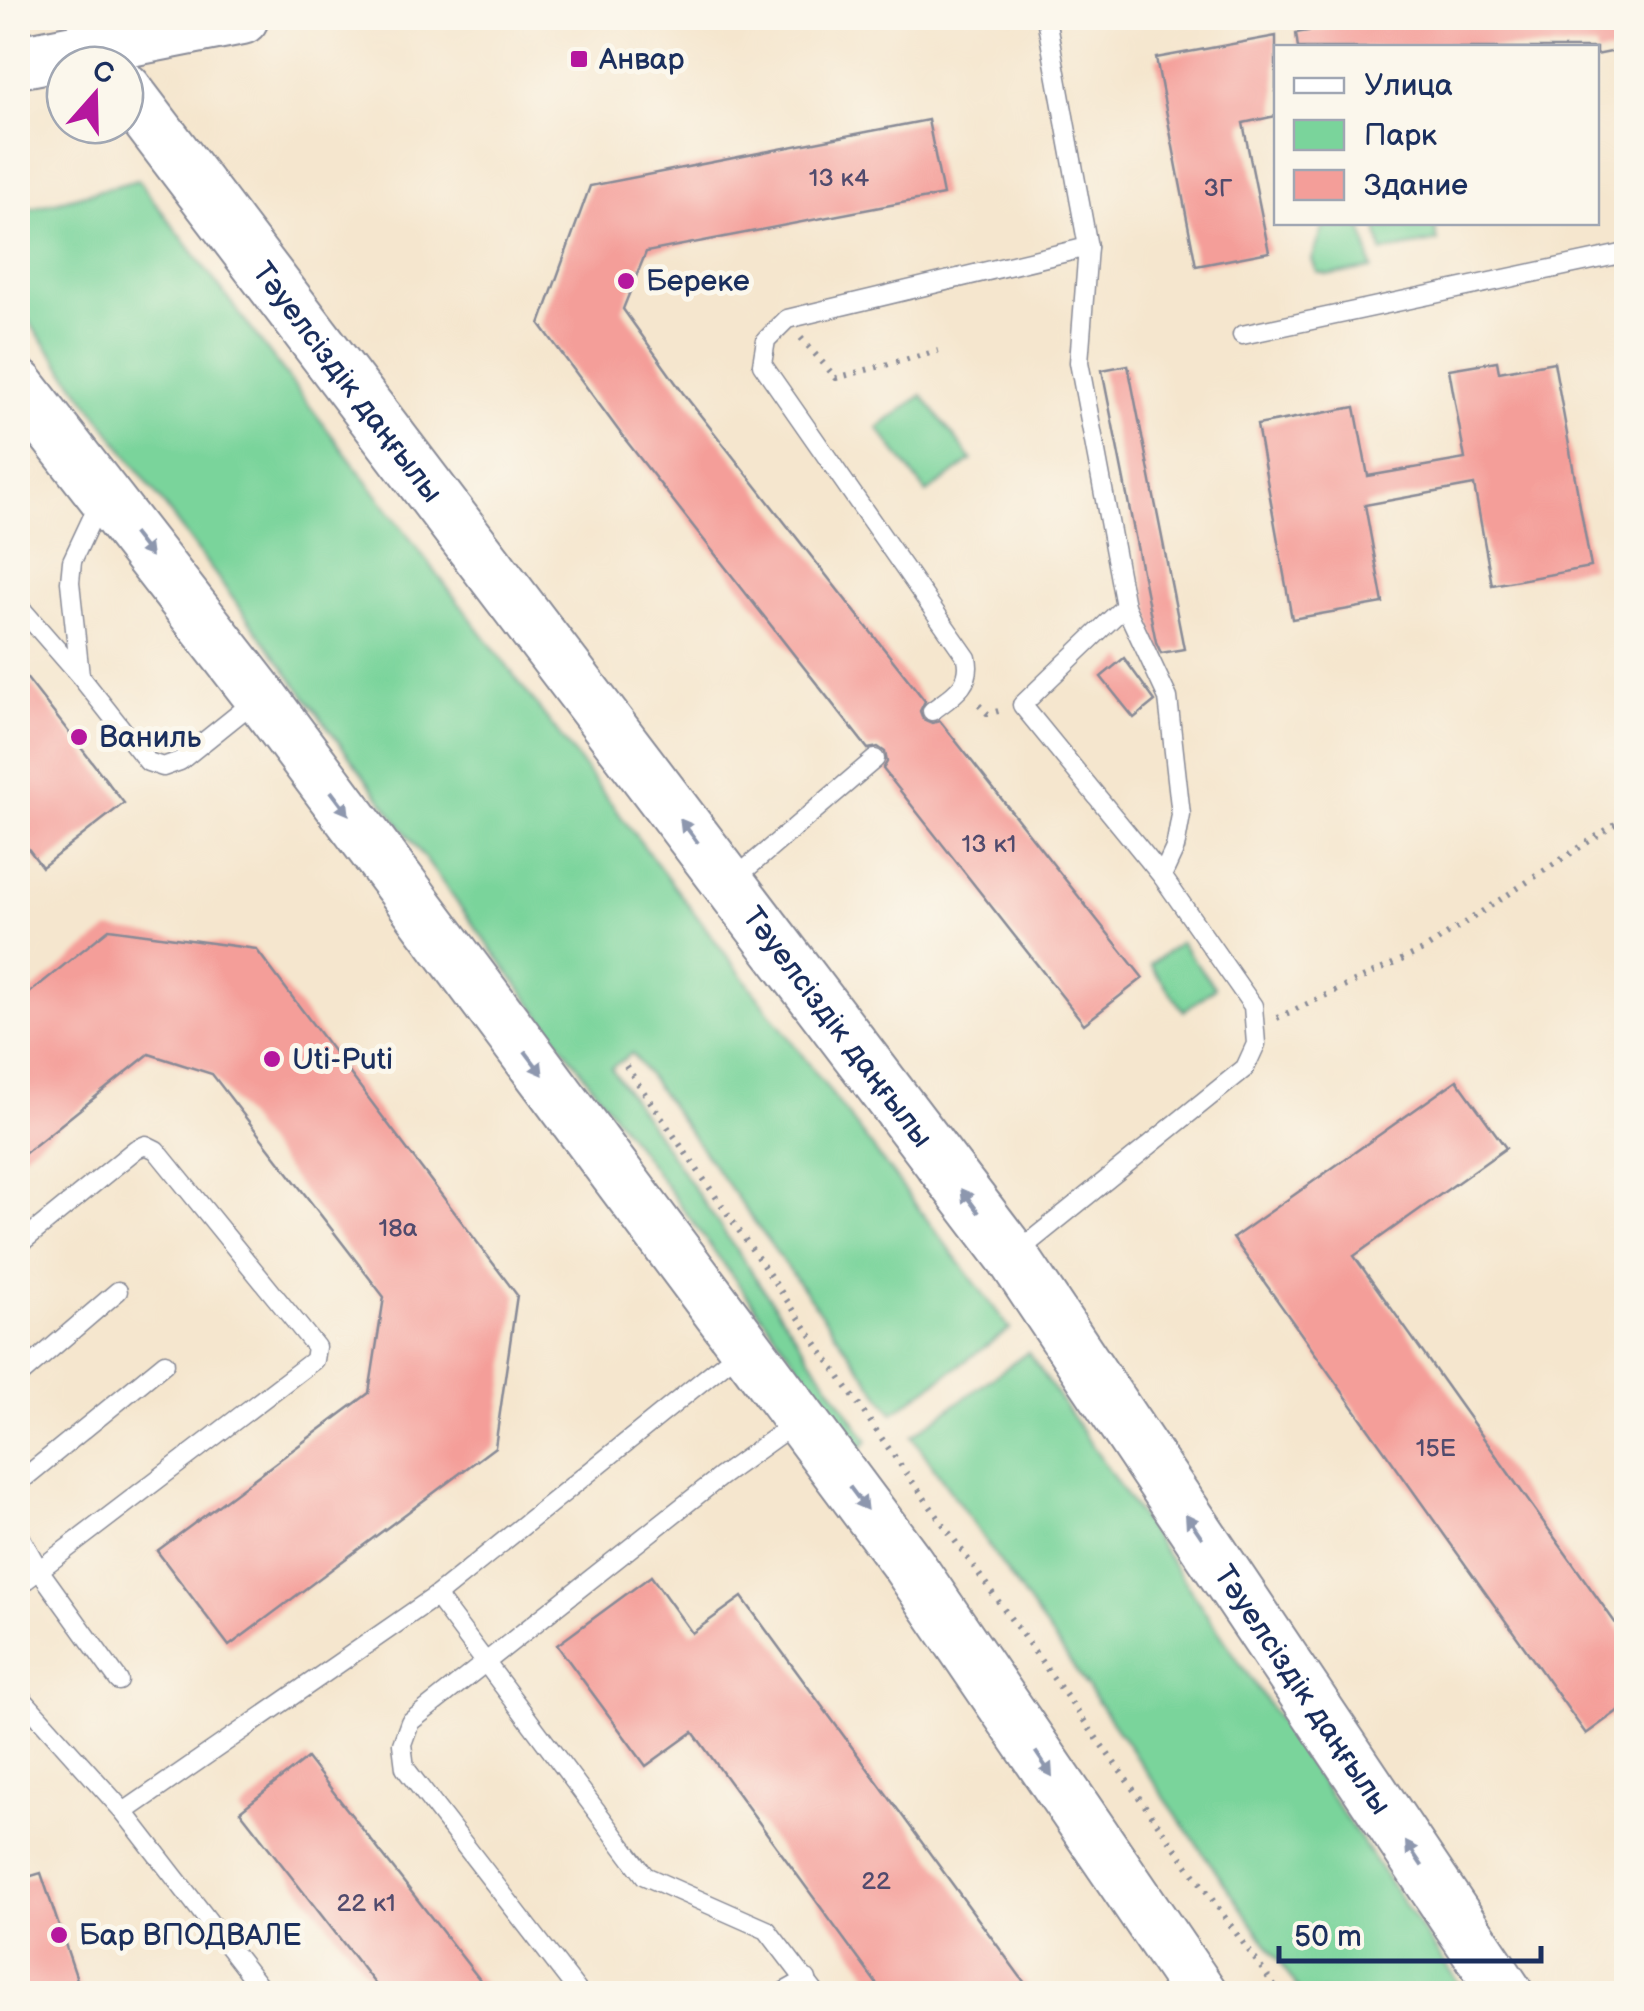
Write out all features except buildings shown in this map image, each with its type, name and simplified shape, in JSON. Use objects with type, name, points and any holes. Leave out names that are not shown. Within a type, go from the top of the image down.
[{"type":"street","points":[[18,62],[88,43],[242,18]]},
{"type":"street","name":"Тәуелсіздік даңғылы","points":[[145,116],[1012,1256],[1507,1994]]},
{"type":"street","points":[[18,385],[260,696],[907,1563],[1201,1994]]},
{"type":"lane","points":[[1046,18],[1088,247],[1078,362],[1125,606],[1168,698],[1181,815],[1175,848],[1162,876]]},
{"type":"lane","points":[[932,711],[964,687],[970,671],[968,658],[762,364],[766,340],[787,319],[1088,247]]},
{"type":"lane","points":[[1242,335],[1626,253]]},
{"type":"lane","points":[[80,676],[70,582],[72,561],[103,495]]},
{"type":"lane","points":[[18,605],[148,762],[162,768],[180,761],[260,696]]},
{"type":"lane","points":[[1012,1256],[1245,1068],[1256,1044],[1252,1006],[1162,876],[1022,704],[1125,606]]},
{"type":"lane","points":[[729,884],[876,759]]},
{"type":"lane","points":[[18,1245],[136,1149],[146,1145],[156,1150],[316,1347],[317,1354],[18,1586]]},
{"type":"lane","points":[[18,1377],[118,1291]]},
{"type":"lane","points":[[124,1812],[436,1596],[746,1346]]},
{"type":"lane","points":[[18,1483],[165,1363]]},
{"type":"lane","points":[[580,1994],[405,1768],[402,1744],[410,1722],[720,1477],[800,1420]]},
{"type":"lane","points":[[18,1534],[38,1570],[119,1681]]},
{"type":"lane","points":[[436,1596],[645,1876],[767,1930],[812,1986],[780,1994]]},
{"type":"lane","points":[[18,1694],[124,1812],[265,1994]]},
{"type":"path","points":[[809,350],[836,378],[938,351]]},
{"type":"path","points":[[1254,1029],[1425,949],[1626,820]]},
{"type":"path","points":[[626,1066],[887,1446],[1280,1994]]},
{"type":"green space","points":[[138,180],[1010,1329],[893,1413],[632,1053],[611,1068],[868,1441],[860,1449],[18,307],[18,212]]},
{"type":"green space","points":[[1324,225],[1361,225],[1372,269],[1330,275],[1317,272],[1312,260]]},
{"type":"green space","points":[[1376,225],[1434,225],[1438,241],[1382,252]]},
{"type":"green space","points":[[922,395],[972,460],[927,493],[878,428]]},
{"type":"green space","points":[[1180,942],[1215,988],[1184,1011],[1150,965]]},
{"type":"green space","points":[[1028,1352],[1465,1993],[1301,1993],[912,1436]]},
{"type":"place","name":"Анвар","points":[[579,59]]},
{"type":"place","name":"Береке","points":[[626,281]]},
{"type":"place","name":"Ваниль","points":[[79,737]]},
{"type":"place","name":"Uti-Puti","points":[[272,1059]]},
{"type":"place","name":"Бар ВПОДВАЛЕ","points":[[59,1935]]}]
